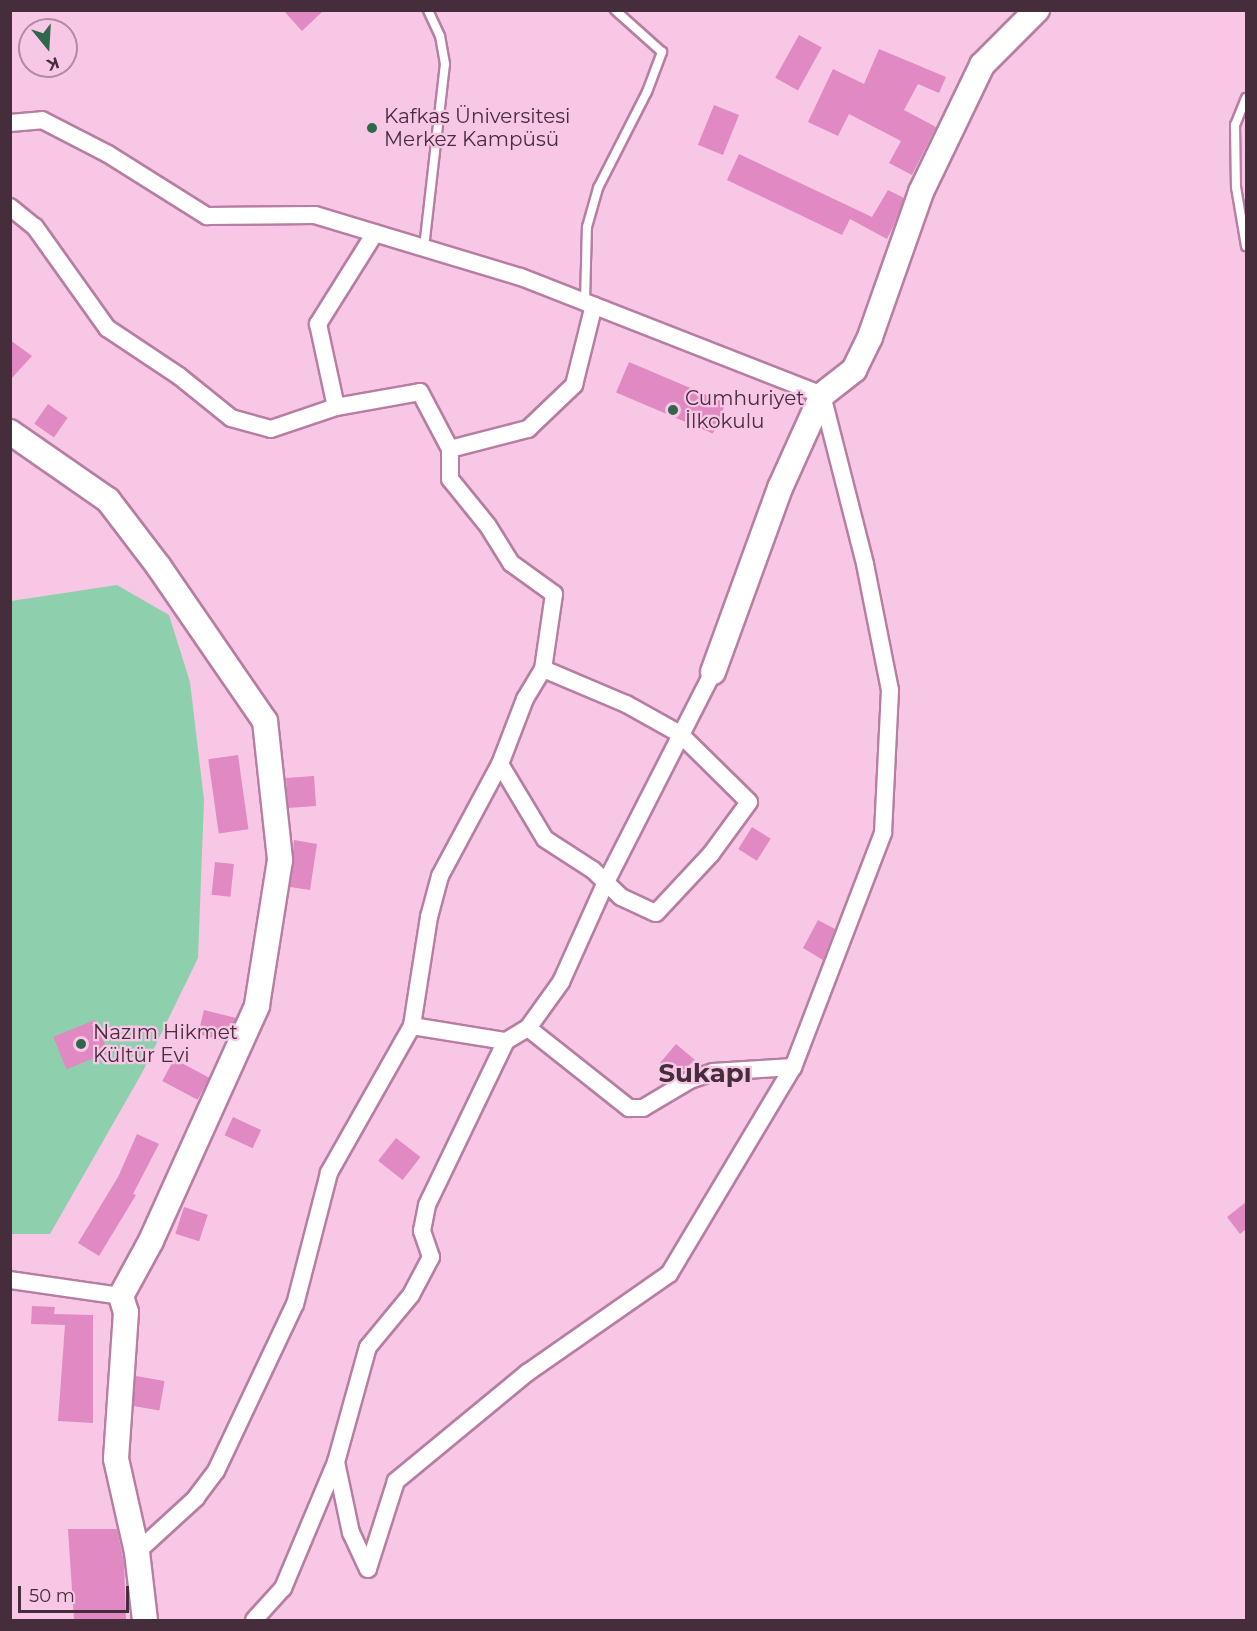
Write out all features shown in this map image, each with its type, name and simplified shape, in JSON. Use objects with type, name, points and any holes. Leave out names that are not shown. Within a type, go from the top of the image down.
[{"type":"street","points":[[254,1620],[283,1588],[336,1462],[368,1347],[411,1295],[431,1257],[422,1231],[427,1205],[506,1041],[528,1028],[561,982],[606,882],[713,672],[780,488],[822,395],[854,370],[870,337],[921,192],[982,65],[1037,10]]},
{"type":"street","points":[[10,123],[42,120],[108,154],[207,216],[315,215],[521,277],[822,395]]},
{"type":"street","points":[[10,207],[34,226],[107,328],[179,376],[231,418],[271,429],[336,407],[420,392],[450,448],[450,479],[488,526],[512,563],[554,594],[543,669],[525,699],[500,764],[441,876],[429,916],[412,1026],[329,1173],[295,1304],[216,1471],[196,1498],[137,1552]]},
{"type":"street","points":[[336,407],[318,324],[375,233]]},
{"type":"street","points":[[450,448],[528,429],[574,385],[590,303]]},
{"type":"street","points":[[336,1462],[351,1533],[368,1569],[396,1481],[527,1372],[669,1274],[793,1067],[883,833],[891,690],[865,564],[822,395]]},
{"type":"street","points":[[10,432],[108,500],[159,567],[265,721],[280,860],[257,1006],[151,1241],[121,1296],[126,1312],[116,1459],[137,1552],[146,1620]]},
{"type":"street","points":[[500,764],[545,839],[606,882],[621,897],[656,913],[711,854],[749,802],[680,734],[626,704],[543,669]]},
{"type":"street","points":[[412,1026],[506,1041]]},
{"type":"street","points":[[528,1028],[629,1108],[643,1108],[690,1080],[713,1072],[793,1067]]},
{"type":"street","points":[[10,1280],[121,1296]]},
{"type":"lane","points":[[424,248],[445,64],[440,36],[428,10]]},
{"type":"lane","points":[[590,303],[587,227],[598,188],[662,52],[615,10]]},
{"type":"lane","points":[[1246,98],[1235,125],[1236,187],[1246,246]]},
{"type":"path","points":[[10,1092],[10,1182]]},
{"type":"green space","points":[[117,585],[169,615],[190,682],[204,800],[198,958],[142,1073],[50,1234],[11,1234],[11,601]]},
{"type":"building","points":[[283,10],[324,10],[302,31]]},
{"type":"building","points":[[799,35],[822,48],[798,90],[775,78]]},
{"type":"building","points":[[879,49],[946,77],[939,93],[918,84],[904,110],[936,127],[912,175],[889,163],[901,141],[849,114],[838,136],[808,122],[833,69],[864,84]]},
{"type":"building","points":[[714,105],[739,115],[723,155],[698,145]]},
{"type":"building","points":[[739,154],[872,217],[888,190],[904,198],[887,239],[850,219],[842,235],[727,180]]},
{"type":"building","points":[[10,340],[32,356],[10,380]]},
{"type":"building","points":[[629,362],[726,403],[713,433],[616,392]]},
{"type":"building","points":[[48,404],[68,418],[54,437],[34,424]]},
{"type":"building","points":[[238,755],[248,829],[219,833],[208,759]]},
{"type":"building","points":[[314,776],[316,806],[288,808],[286,778]]},
{"type":"building","points":[[752,827],[771,839],[757,861],[738,849]]},
{"type":"building","points":[[294,840],[317,844],[310,890],[290,887]]},
{"type":"building","points":[[215,862],[234,864],[230,897],[212,895]]},
{"type":"building","points":[[818,920],[835,929],[823,960],[803,948]]},
{"type":"building","points":[[204,1010],[236,1018],[225,1041],[198,1034]]},
{"type":"building","name":"Nazım Hikmet Kültür Evi","points":[[95,1020],[108,1052],[66,1069],[53,1037]]},
{"type":"building","points":[[676,1044],[695,1060],[675,1077],[660,1063]]},
{"type":"building","points":[[174,1059],[209,1078],[198,1100],[162,1081]]},
{"type":"building","points":[[233,1117],[261,1130],[253,1148],[225,1135]]},
{"type":"building","points":[[137,1134],[159,1144],[133,1194],[136,1195],[99,1256],[78,1243],[118,1177]]},
{"type":"building","points":[[396,1138],[420,1157],[403,1180],[378,1161]]},
{"type":"building","points":[[1246,1202],[1246,1229],[1240,1234],[1227,1217]]},
{"type":"building","points":[[184,1207],[208,1215],[199,1241],[175,1234]]},
{"type":"building","points":[[32,1306],[55,1307],[54,1314],[93,1315],[93,1423],[58,1421],[65,1325],[31,1324]]},
{"type":"building","points":[[136,1376],[165,1381],[159,1411],[131,1406]]},
{"type":"building","points":[[68,1529],[117,1529],[124,1562],[126,1620],[74,1620]]},
{"type":"place","name":"Kafkas Üniversitesi Merkez Kampüsü","points":[[372,128]]},
{"type":"place","name":"Cumhuriyet İlkokulu","points":[[673,410]]},
{"type":"place","name":"Nazım Hikmet Kültür Evi","points":[[81,1044]]},
{"type":"district","name":"Sukapı","points":[[705,1074]]}]
